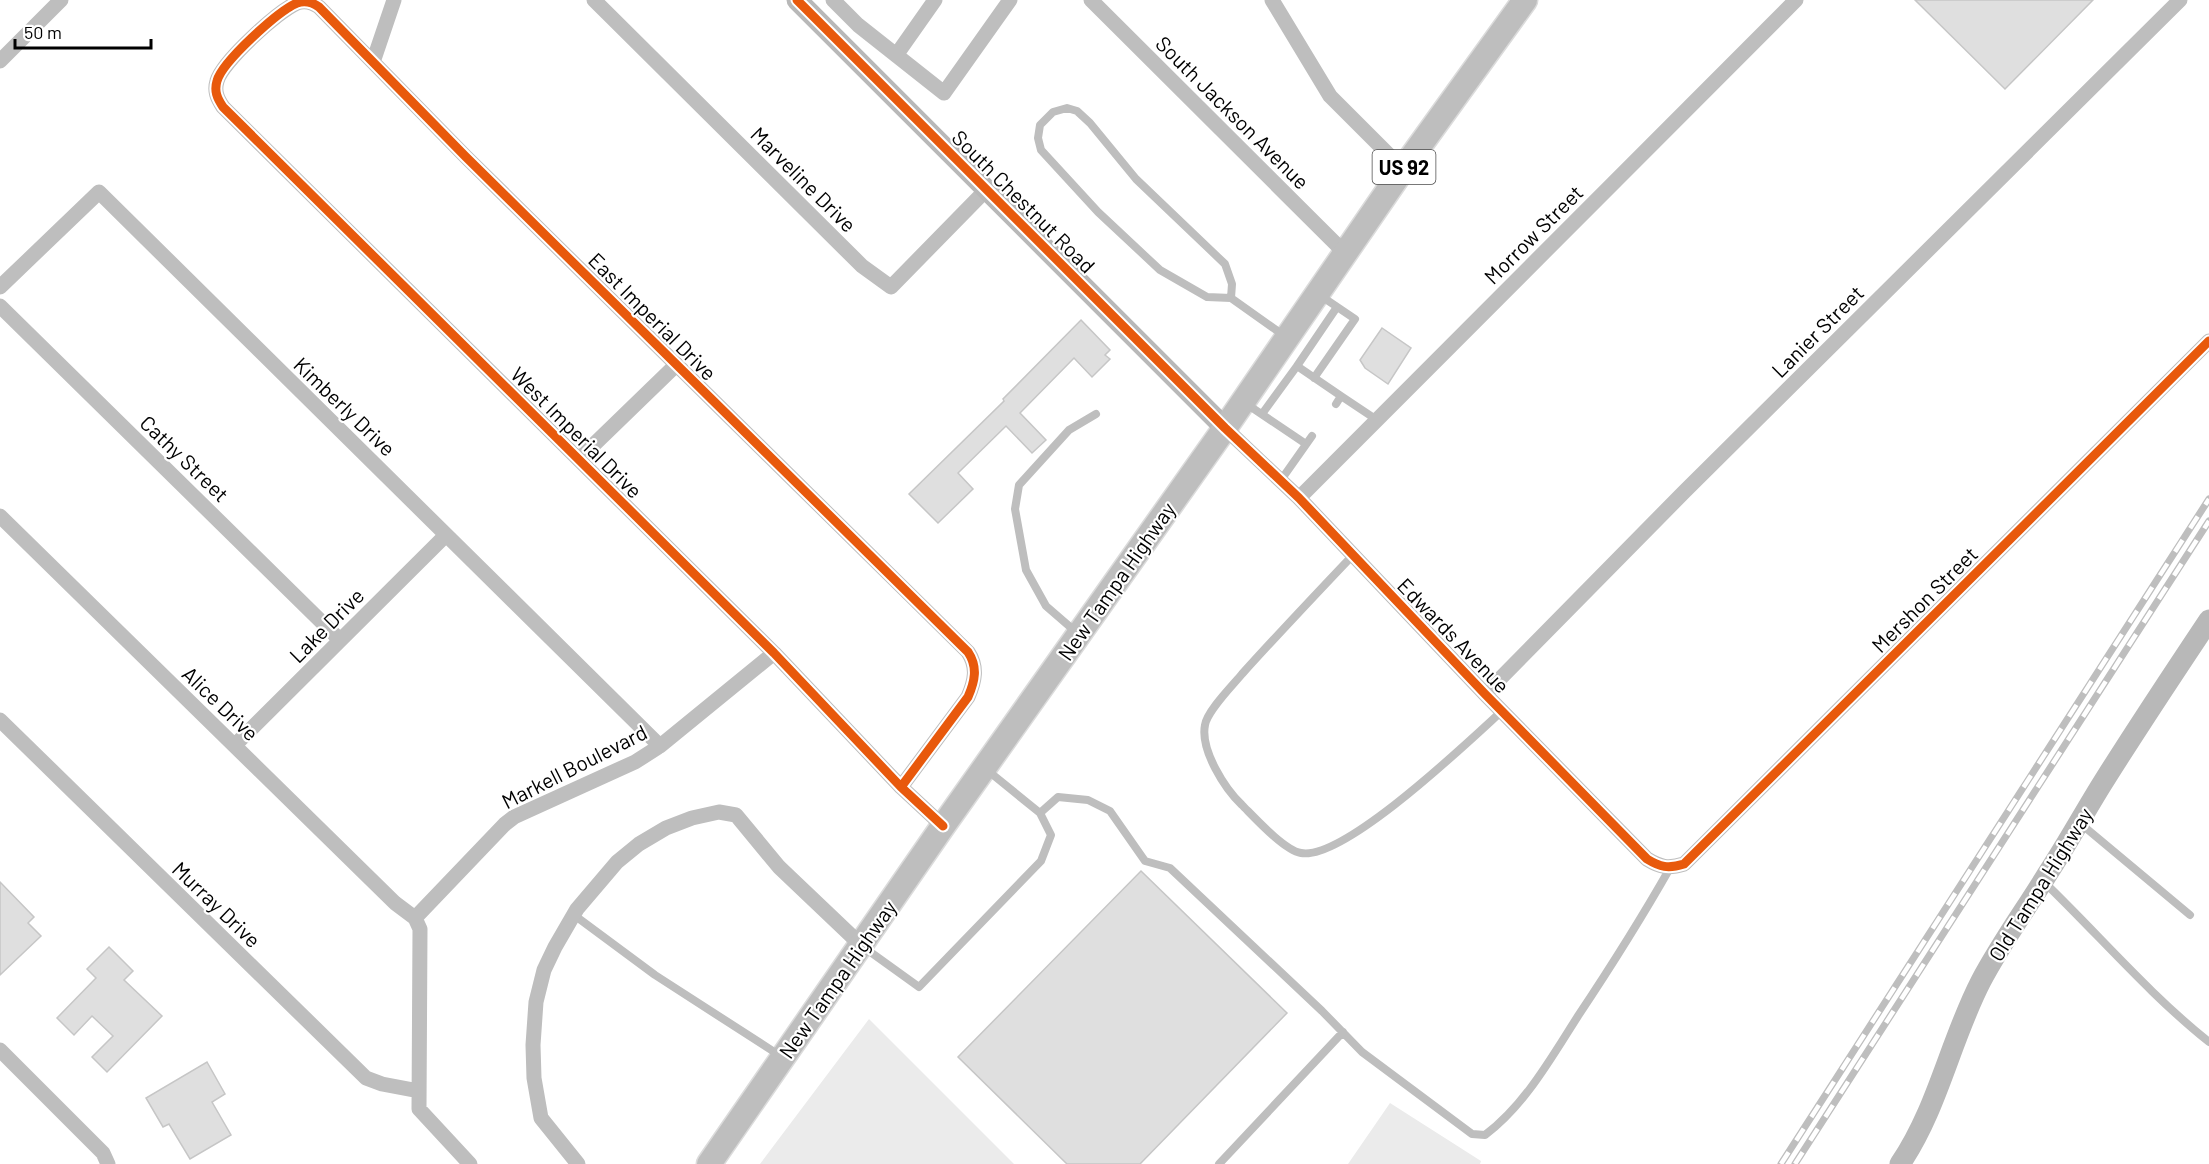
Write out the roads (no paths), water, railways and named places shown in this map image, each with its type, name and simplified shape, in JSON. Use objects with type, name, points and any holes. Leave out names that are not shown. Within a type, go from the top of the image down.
[{"type":"main road","name":"South Chestnut Road","points":[[797,0],[1225,428]]},
{"type":"main road","name":"New Tampa Highway","points":[[709,1164],[943,826],[1225,428],[1253,408],[1287,338],[1317,293],[1525,0]]},
{"type":"main road","name":"Old Tampa Highway","points":[[1900,1164],[1914,1144],[1923,1124],[1941,1083],[1961,1024],[1981,981],[2079,822],[2209,620]]},
{"type":"street","points":[[0,61],[61,0]]},
{"type":"street","points":[[373,62],[394,0]]},
{"type":"street","name":"Marveline Drive","points":[[594,0],[862,266],[891,287],[987,189]]},
{"type":"street","points":[[833,0],[858,25],[944,93],[1010,0]]},
{"type":"street","points":[[897,54],[934,0]]},
{"type":"street","name":"South Jackson Avenue","points":[[1091,0],[1345,254]]},
{"type":"street","points":[[1272,0],[1330,96],[1403,169]]},
{"type":"street","name":"Morrow Street","points":[[1299,498],[1796,0]]},
{"type":"street","name":"Lanier Street","points":[[1485,694],[1684,492],[2180,0]]},
{"type":"street","name":"East Imperial Drive","points":[[223,107],[217,98],[215,88],[218,78],[224,68],[266,24],[297,3],[312,2],[319,7],[676,365],[960,644],[973,660],[974,684],[968,697],[901,787]]},
{"type":"street","name":"West Imperial Drive","points":[[223,107],[774,653],[901,787],[943,826]]},
{"type":"street","name":"Kimberly Drive","points":[[0,287],[99,192],[660,746]]},
{"type":"street","name":"Cathy Street","points":[[0,306],[340,640]]},
{"type":"street","name":"Mershon Street","points":[[1664,867],[1684,864],[2209,341]]},
{"type":"street","points":[[579,459],[676,365]]},
{"type":"street","name":"Edwards Avenue","points":[[1225,428],[1299,498],[1485,694],[1647,859],[1664,867]]},
{"type":"street","name":"Alice Drive","points":[[0,516],[395,903],[415,918]]},
{"type":"street","name":"Lake Drive","points":[[235,746],[446,535]]},
{"type":"street","name":"Markell Boulevard","points":[[415,918],[514,817],[635,762],[660,746],[774,653]]},
{"type":"street","name":"Murray Drive","points":[[0,720],[366,1078],[382,1084],[419,1091]]},
{"type":"street","points":[[578,1164],[541,1118],[534,1078],[532,1045],[536,1002],[544,970],[574,915],[600,879],[639,844],[666,828],[692,818],[719,812],[736,816],[779,867],[861,945]]},
{"type":"street","points":[[415,918],[420,929],[419,1109],[470,1164]]},
{"type":"street","points":[[0,1050],[103,1153],[108,1164]]},
{"type":"lane","points":[[1231,298],[1232,284],[1225,264],[1136,179],[1090,123],[1077,111],[1067,108],[1053,112],[1040,125],[1038,138],[1041,150],[1098,212],[1160,270],[1207,297],[1231,298],[1287,338]]},
{"type":"lane","points":[[1314,378],[1354,319],[1317,293]]},
{"type":"lane","points":[[1306,444],[1253,408],[1297,366],[1337,307]]},
{"type":"lane","points":[[1297,366],[1377,420]]},
{"type":"lane","points":[[1336,404],[1341,396]]},
{"type":"lane","points":[[1079,634],[1046,606],[1026,570],[1015,509],[1019,485],[1069,430],[1096,414]]},
{"type":"lane","points":[[1281,480],[1312,436]]},
{"type":"lane","points":[[1353,555],[1219,700],[1205,724],[1206,747],[1231,794],[1286,845],[1301,854],[1317,852],[1347,839],[1394,806],[1502,711]]},
{"type":"lane","points":[[861,945],[919,987],[1041,861],[1052,835],[1040,813],[984,768]]},
{"type":"lane","points":[[1040,813],[1058,797],[1088,800],[1110,811],[1145,861],[1170,868],[1362,1052],[1472,1134],[1485,1135],[1501,1123],[1539,1077],[1652,901],[1664,867]]},
{"type":"lane","points":[[2079,822],[2190,915]]},
{"type":"lane","points":[[2043,881],[2091,927],[2150,990],[2209,1042]]},
{"type":"lane","points":[[574,915],[655,975],[783,1057]]},
{"type":"lane","points":[[1219,1164],[1343,1032]]},
{"type":"railway","points":[[1781,1164],[2209,499]]},
{"type":"railway","points":[[1795,1164],[2209,521]]}]
